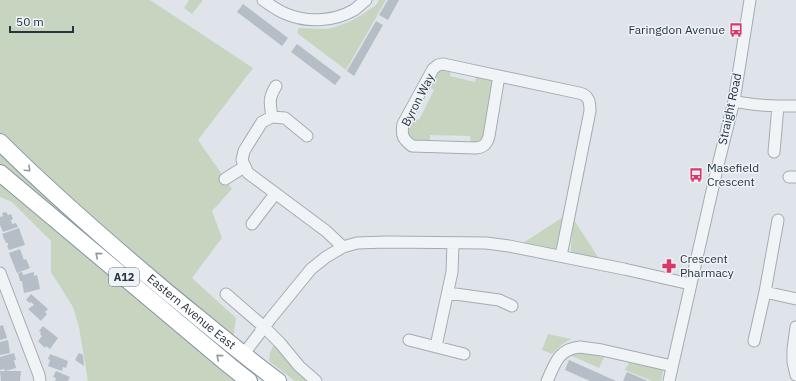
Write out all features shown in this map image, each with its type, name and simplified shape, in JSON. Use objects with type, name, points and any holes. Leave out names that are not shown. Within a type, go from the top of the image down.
[{"type":"highway","name":"Eastern Avenue East","points":[[0,142],[127,259],[243,355],[278,381]]},
{"type":"highway","name":"Eastern Avenue East","points":[[0,172],[230,366],[250,381]]},
{"type":"street","points":[[263,0],[285,14],[314,20],[334,18],[345,14],[354,10],[366,0]]},
{"type":"street","name":"Straight Road","points":[[669,381],[690,284],[734,101],[750,0]]},
{"type":"street","name":"Byron Way","points":[[499,76],[489,136],[487,143],[482,147],[412,146],[405,141],[402,132],[403,124],[433,69],[443,64],[499,76],[583,94],[587,96],[590,104],[590,111],[561,256]]},
{"type":"street","points":[[272,117],[270,99],[276,86]]},
{"type":"street","points":[[734,101],[778,106],[796,106]]},
{"type":"street","points":[[774,152],[778,106]]},
{"type":"street","points":[[307,136],[284,118],[272,117],[262,122],[244,151],[242,160],[244,167],[248,173],[275,194],[326,230],[343,247]]},
{"type":"street","points":[[225,179],[244,167]]},
{"type":"street","points":[[252,224],[275,194]]},
{"type":"street","points":[[754,341],[765,292],[778,220]]},
{"type":"street","points":[[243,355],[291,292],[311,269],[326,257],[343,247],[357,243],[486,243],[561,256],[690,284]]},
{"type":"street","points":[[436,346],[452,272],[453,243]]},
{"type":"street","points":[[0,273],[40,381]]},
{"type":"street","points":[[765,292],[796,299]]},
{"type":"street","points":[[448,293],[499,300],[512,306]]},
{"type":"street","points":[[226,294],[280,342],[299,366],[316,381]]},
{"type":"street","points":[[796,327],[793,358],[796,375]]},
{"type":"street","points":[[409,340],[464,354]]},
{"type":"street","points":[[548,381],[558,357],[566,350],[577,347],[602,350],[672,366]]},
{"type":"green space","points":[[0,0],[150,0],[253,68],[198,140],[232,189],[212,211],[222,238],[192,278],[236,318],[228,376],[235,381],[88,381],[79,327],[73,307],[51,272],[51,241],[12,202],[0,197]]},
{"type":"green space","points":[[189,0],[203,0],[192,14],[184,8]]},
{"type":"green space","points":[[379,0],[386,0],[346,70],[297,33],[299,28],[326,29],[349,22],[376,5]]},
{"type":"green space","points":[[451,69],[450,76],[475,82],[477,75],[490,79],[493,83],[487,133],[479,144],[471,145],[470,136],[430,135],[430,143],[412,142],[406,134],[411,116],[419,120],[434,90],[428,86],[436,70]]},
{"type":"green space","points":[[563,217],[556,248],[551,250],[523,243]]},
{"type":"green space","points":[[574,220],[600,260],[574,254],[571,251]]},
{"type":"green space","points":[[548,334],[571,339],[561,345],[552,354],[542,350]]},
{"type":"green space","points":[[274,344],[311,381],[295,381],[269,361],[270,353]]},
{"type":"green space","points":[[576,352],[604,357],[599,368],[570,355]]},
{"type":"green space","points":[[629,363],[660,368],[663,371],[661,381],[652,381],[625,370]]},
{"type":"building","points":[[388,0],[399,0],[388,20],[379,15]]},
{"type":"building","points":[[243,4],[288,38],[282,46],[237,12]]},
{"type":"building","points":[[376,21],[383,25],[354,76],[347,71]]},
{"type":"building","points":[[297,44],[341,77],[335,85],[291,52]]},
{"type":"building","points":[[6,212],[8,215],[11,214],[13,219],[11,220],[12,224],[16,223],[18,227],[3,232],[0,225],[0,217],[3,216],[2,213]]},
{"type":"building","points":[[19,228],[25,245],[9,250],[7,246],[8,243],[6,243],[2,234]]},
{"type":"building","points":[[20,249],[24,260],[26,259],[30,268],[17,273],[9,253]]},
{"type":"building","points":[[22,272],[23,275],[34,272],[34,276],[37,275],[40,289],[24,293],[22,281],[20,281],[18,273]]},
{"type":"building","points":[[31,294],[48,309],[45,312],[47,314],[41,321],[28,309],[34,305],[26,300]]},
{"type":"building","points":[[3,325],[7,338],[0,340],[0,326]]},
{"type":"building","points":[[43,326],[58,338],[50,349],[46,346],[45,348],[38,341],[42,336],[40,334],[41,332],[39,331]]},
{"type":"building","points":[[8,340],[10,353],[0,355],[0,342]]},
{"type":"building","points":[[14,353],[16,368],[5,371],[4,369],[0,370],[0,357]]},
{"type":"building","points":[[79,353],[83,355],[84,366],[75,360]]},
{"type":"building","points":[[50,354],[68,361],[66,368],[63,367],[62,371],[48,366]]},
{"type":"building","points":[[569,360],[616,381],[590,381],[565,370]]},
{"type":"building","points":[[0,371],[21,371],[20,381],[1,381]]},
{"type":"building","points":[[56,371],[70,377],[68,381],[55,381],[56,378],[53,377]]},
{"type":"building","points":[[627,372],[648,381],[623,381]]},
{"type":"place","name":"Faringdon Avenue","points":[[736,30]]},
{"type":"place","name":"Masefield Crescent","points":[[696,175]]},
{"type":"place","name":"Crescent Pharmacy","points":[[669,266]]}]
